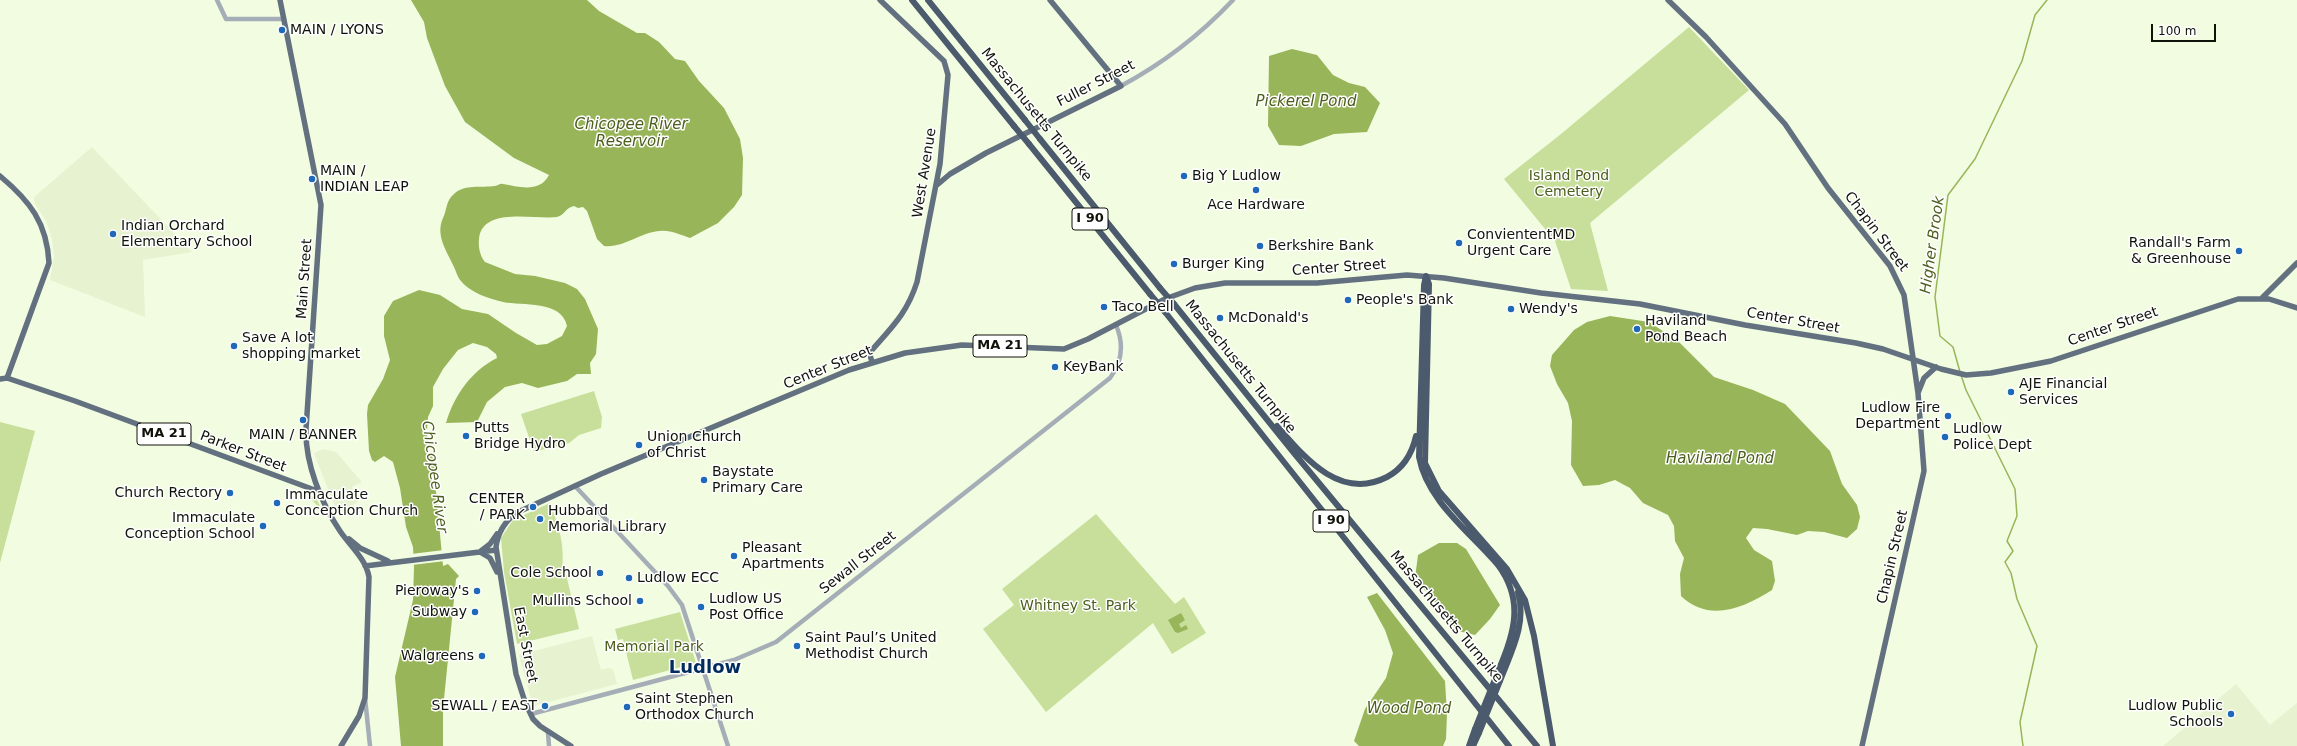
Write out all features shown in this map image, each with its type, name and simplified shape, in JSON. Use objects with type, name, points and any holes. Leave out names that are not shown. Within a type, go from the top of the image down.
[{"type":"highway","name":"Massachusetts Turnpike","points":[[912,0],[1165,312],[1509,746]]},
{"type":"highway","name":"Massachusetts Turnpike","points":[[928,0],[1226,369],[1537,746]]},
{"type":"highway","points":[[1426,276],[1424,285],[1419,457],[1427,481],[1441,502],[1502,571],[1514,597],[1515,616],[1512,636],[1477,731],[1473,746]]},
{"type":"highway","points":[[1426,276],[1429,284],[1425,462],[1439,491],[1501,561],[1517,584],[1528,609],[1553,746]]},
{"type":"highway","points":[[1226,369],[1313,464],[1330,477],[1345,482],[1360,484],[1374,482],[1396,471],[1409,458],[1419,425]]},
{"type":"highway","points":[[1497,680],[1518,637],[1521,612],[1516,586],[1501,561]]},
{"type":"highway","points":[[1469,746],[1477,731]]},
{"type":"highway","points":[[1496,731],[1506,746]]},
{"type":"main road","name":"Main Street","points":[[280,0],[321,205],[306,433],[308,453],[328,512],[342,535],[365,566],[369,577],[365,698],[359,716],[341,746]]},
{"type":"main road","name":"West Avenue","points":[[872,362],[870,355],[872,350],[900,319],[912,296],[924,253],[937,185],[945,110],[947,68],[944,62],[934,51],[880,0]]},
{"type":"main road","points":[[1050,0],[1121,86]]},
{"type":"main road","name":"Chapin Street","points":[[1668,0],[1706,37],[1770,105],[1785,124],[1828,188],[1890,266],[1899,281],[1904,295],[1918,393],[1924,471],[1862,746]]},
{"type":"main road","name":"Fuller Street","points":[[937,185],[950,174],[986,153],[1121,86]]},
{"type":"main road","points":[[0,176],[21,194],[40,221],[48,244],[49,263],[8,378]]},
{"type":"main road","points":[[2262,298],[2297,263]]},
{"type":"main road","name":"Center Street","points":[[496,550],[497,541],[502,527],[516,513],[575,486],[872,362],[906,353],[962,345],[1064,349],[1088,339],[1170,297],[1195,288],[1219,284],[1244,282],[1317,283],[1394,276],[1426,276],[1541,293],[1640,304],[1745,325],[1856,343],[1912,358],[1936,367],[1966,375],[1991,373],[2051,361],[2224,303],[2244,298],[2262,298],[2273,300],[2297,308]]},
{"type":"main road","points":[[1918,393],[1924,378],[1936,367]]},
{"type":"main road","name":"Parker Street","points":[[0,379],[8,378],[75,401],[320,492]]},
{"type":"main road","points":[[480,552],[490,544],[502,527]]},
{"type":"main road","points":[[342,535],[380,558],[395,561]]},
{"type":"main road","points":[[365,566],[395,561],[496,550]]},
{"type":"main road","name":"East Street","points":[[496,550],[516,674],[530,714],[548,733],[571,746]]},
{"type":"main road","points":[[480,552],[492,562],[502,583]]},
{"type":"street","points":[[217,0],[226,19],[283,19]]},
{"type":"street","name":"Fuller Street","points":[[1121,86],[1144,73],[1180,48],[1210,23],[1233,0]]},
{"type":"street","name":"Sewall Street","points":[[530,714],[745,656],[776,642],[1104,383],[1114,372],[1122,349],[1122,340],[1116,325]]},
{"type":"street","points":[[575,486],[678,598],[703,668],[728,746]]},
{"type":"street","points":[[365,698],[370,746]]},
{"type":"street","points":[[548,733],[549,746]]},
{"type":"shaded area","name":"Indian Orchard Elementary School","points":[[92,147],[192,252],[143,260],[145,317],[50,280],[54,257],[52,239],[46,221],[35,204],[34,197]]},
{"type":"shaded area","points":[[323,449],[336,452],[362,482],[352,487],[358,502],[338,514],[314,453]]},
{"type":"shaded area","points":[[592,636],[601,670],[609,668],[613,670],[617,684],[533,706],[519,655]]},
{"type":"shaded area","name":"Ludlow Public Schools","points":[[2236,684],[2270,725],[2297,703],[2297,746],[2163,746]]},
{"type":"green space","name":"Island Pond Cemetery","points":[[1689,27],[1749,90],[1590,223],[1608,291],[1571,289],[1555,241],[1504,179],[1561,134]]},
{"type":"green space","points":[[594,391],[602,417],[601,428],[579,435],[569,443],[534,452],[521,414]]},
{"type":"green space","points":[[0,422],[35,431],[0,563]]},
{"type":"green space","points":[[307,494],[316,498],[324,514],[308,495]]},
{"type":"green space","points":[[550,503],[562,544],[562,571],[565,570],[579,629],[517,644],[504,572],[501,538],[513,520]]},
{"type":"green space","name":"Whitney St. Park","points":[[1096,514],[1175,604],[1184,597],[1206,633],[1172,654],[1153,623],[1046,712],[983,629],[1014,605],[1002,589]]},
{"type":"green space","name":"Memorial Park","points":[[680,612],[696,663],[633,680],[623,639],[618,640],[615,629]]},
{"type":"water","points":[[411,0],[587,0],[599,11],[637,33],[645,33],[659,42],[675,59],[685,61],[699,81],[724,108],[740,139],[743,158],[742,195],[734,207],[718,223],[690,238],[672,232],[660,231],[646,234],[619,245],[604,246],[597,239],[587,211],[583,207],[578,208],[574,206],[557,217],[499,218],[489,222],[482,229],[479,245],[483,260],[485,262],[515,274],[535,276],[565,283],[577,289],[585,299],[598,329],[596,354],[590,363],[591,374],[577,374],[567,381],[538,388],[522,383],[505,387],[487,402],[477,422],[446,423],[454,403],[465,385],[479,370],[497,358],[496,354],[487,347],[473,343],[458,350],[443,369],[433,387],[433,406],[428,417],[428,450],[438,467],[435,481],[443,566],[448,564],[459,576],[456,579],[443,709],[443,746],[401,746],[395,677],[413,600],[413,547],[406,527],[400,488],[393,462],[384,456],[375,462],[372,460],[369,451],[367,414],[368,405],[383,379],[390,360],[384,336],[384,316],[393,301],[419,290],[440,295],[462,309],[488,314],[537,345],[547,344],[562,336],[567,326],[564,318],[558,312],[550,308],[530,304],[503,302],[485,297],[464,285],[458,277],[443,243],[440,231],[451,196],[463,189],[502,184],[535,187],[545,181],[549,175],[514,158],[465,122],[445,86],[427,38],[424,22]]},
{"type":"water","name":"Pickerel Pond","points":[[1292,49],[1317,55],[1333,75],[1349,83],[1365,87],[1380,103],[1367,132],[1334,134],[1301,146],[1279,145],[1268,126],[1269,56]]},
{"type":"water","name":"Haviland Pond","points":[[1610,316],[1649,322],[1678,341],[1714,377],[1753,390],[1785,404],[1830,451],[1842,484],[1857,505],[1860,517],[1857,529],[1847,538],[1824,532],[1808,531],[1797,535],[1767,529],[1753,528],[1746,538],[1754,550],[1772,561],[1775,581],[1772,590],[1761,597],[1738,607],[1715,611],[1703,609],[1692,604],[1681,596],[1680,574],[1684,558],[1675,541],[1674,526],[1668,515],[1643,503],[1630,488],[1615,480],[1599,485],[1583,486],[1571,465],[1572,421],[1568,403],[1557,384],[1550,366],[1552,355],[1574,330],[1587,322]]},
{"type":"water","points":[[1439,543],[1457,543],[1466,549],[1500,605],[1490,619],[1475,635],[1458,631],[1415,578],[1418,555]]},
{"type":"water","name":"Wood Pond","points":[[1377,593],[1445,681],[1447,714],[1446,739],[1443,746],[1359,746],[1354,741],[1365,709],[1386,678],[1393,653],[1385,630],[1367,597]]},
{"type":"water","points":[[1181,613],[1185,620],[1179,624],[1181,628],[1186,625],[1188,629],[1178,633],[1175,632],[1168,620]]},
{"type":"pier","points":[[444,550],[445,561],[412,565],[411,554]]},
{"type":"waterway","name":"Higher Brook","points":[[1960,372],[1953,347],[1940,336],[1935,297],[1948,195],[1975,159],[2022,61],[2035,15],[2047,0]]},
{"type":"waterway","name":"Higher Brook","points":[[1961,375],[1966,390],[2015,489],[2017,516],[2007,541],[2013,551],[2005,562],[2011,573],[2017,599],[2037,646],[2020,722],[2023,746]]},
{"type":"place","name":"MAIN / LYONS","points":[[282,30]]},
{"type":"place","name":"Big Y Ludlow","points":[[1184,176]]},
{"type":"place","name":"MAIN / INDIAN LEAP","points":[[312,179]]},
{"type":"place","name":"Ace Hardware","points":[[1256,190]]},
{"type":"place","name":"Indian Orchard Elementary School","points":[[113,234]]},
{"type":"place","name":"ConviententMD Urgent Care","points":[[1459,243]]},
{"type":"place","name":"Berkshire Bank","points":[[1260,246]]},
{"type":"place","name":"Randall's Farm & Greenhouse","points":[[2239,251]]},
{"type":"place","name":"Burger King","points":[[1174,264]]},
{"type":"place","name":"People's Bank","points":[[1348,300]]},
{"type":"place","name":"Taco Bell","points":[[1104,307]]},
{"type":"place","name":"Wendy's","points":[[1511,309]]},
{"type":"place","name":"McDonald's","points":[[1220,318]]},
{"type":"place","name":"Haviland Pond Beach","points":[[1637,329]]},
{"type":"place","name":"Save A lot shopping market","points":[[234,346]]},
{"type":"place","name":"KeyBank","points":[[1055,367]]},
{"type":"place","name":"AJE Financial Services","points":[[2011,392]]},
{"type":"place","name":"Ludlow Fire Department","points":[[1948,416]]},
{"type":"place","name":"MAIN / BANNER","points":[[303,420]]},
{"type":"place","name":"Putts Bridge Hydro","points":[[466,436]]},
{"type":"place","name":"Ludlow Police Dept","points":[[1945,437]]},
{"type":"place","name":"Union Church of Christ","points":[[639,445]]},
{"type":"place","name":"Baystate Primary Care","points":[[704,480]]},
{"type":"place","name":"Church Rectory","points":[[230,493]]},
{"type":"place","name":"Immaculate Conception Church","points":[[277,503]]},
{"type":"place","name":"CENTER / PARK","points":[[533,507]]},
{"type":"place","name":"Hubbard Memorial Library","points":[[540,519]]},
{"type":"place","name":"Immaculate Conception School","points":[[263,526]]},
{"type":"place","name":"Pleasant Apartments","points":[[734,556]]},
{"type":"place","name":"Cole School","points":[[600,573]]},
{"type":"place","name":"Ludlow ECC","points":[[629,578]]},
{"type":"place","name":"Pieroway's","points":[[477,591]]},
{"type":"place","name":"Mullins School","points":[[640,601]]},
{"type":"place","name":"Ludlow US Post Office","points":[[701,607]]},
{"type":"place","name":"Subway","points":[[475,612]]},
{"type":"place","name":"Saint Paul’s United Methodist Church","points":[[797,646]]},
{"type":"place","name":"Walgreens","points":[[482,656]]},
{"type":"place","name":"SEWALL / EAST","points":[[545,706]]},
{"type":"place","name":"Saint Stephen Orthodox Church","points":[[627,707]]},
{"type":"place","name":"Ludlow Public Schools","points":[[2231,714]]},
{"type":"district","name":"Ludlow","points":[[705,668]]},
{"type":"water label","name":"Chicopee River Reservoir","points":[[631,134]]},
{"type":"water label","name":"Chicopee River","points":[[434,477]]}]
